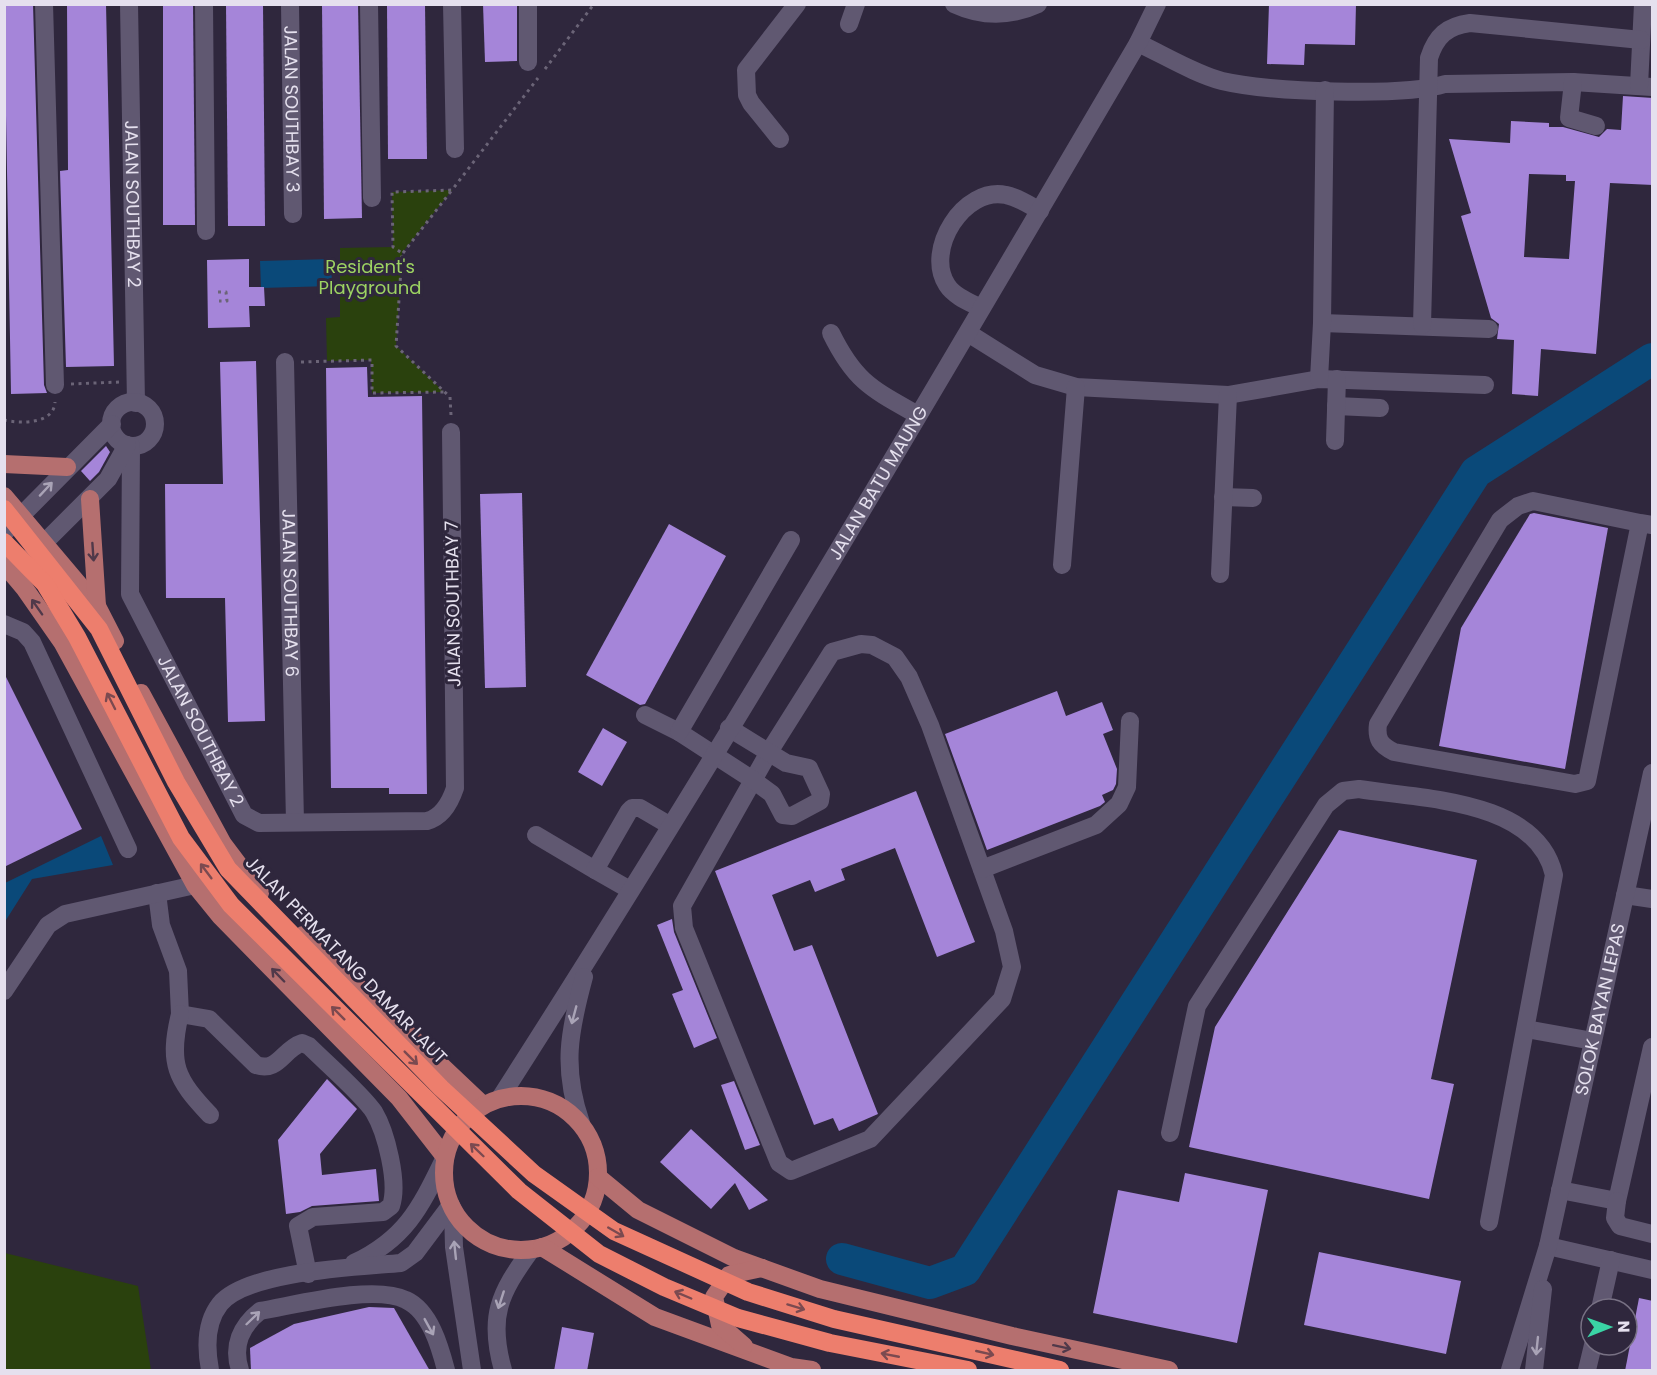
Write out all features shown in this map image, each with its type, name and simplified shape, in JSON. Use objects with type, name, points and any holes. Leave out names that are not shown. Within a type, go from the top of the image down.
[{"type":"highway","name":"JALAN PERMATANG DAMAR LAUT","points":[[13,512],[99,629],[176,782],[228,869],[441,1088],[534,1174],[614,1232],[748,1292],[834,1319],[1060,1371]]},
{"type":"highway","points":[[4,542],[45,584],[77,637],[181,838],[231,905],[519,1191],[599,1254],[664,1287],[738,1318],[830,1343],[968,1371]]},
{"type":"main road","points":[[4,464],[67,467]]},
{"type":"main road","points":[[4,496],[13,512],[45,543],[97,606],[223,844],[260,893],[483,1105]]},
{"type":"main road","points":[[90,499],[97,606]]},
{"type":"main road","points":[[7,570],[62,642],[195,885],[221,917],[399,1098],[445,1156]]},
{"type":"main road","points":[[523,1095],[546,1099],[566,1110],[580,1123],[594,1149],[598,1177],[595,1196],[587,1214],[560,1240],[537,1249],[506,1249],[483,1241],[464,1225],[452,1207],[444,1181],[445,1156],[453,1136],[465,1118],[483,1105],[500,1098],[523,1095]]},
{"type":"main road","points":[[598,1177],[638,1210],[734,1257],[831,1292],[1169,1371]]},
{"type":"main road","points":[[537,1249],[655,1317],[752,1353],[812,1371]]},
{"type":"main road","points":[[752,1353],[720,1325],[714,1296],[729,1275],[762,1268]]},
{"type":"street","points":[[45,4],[55,385]]},
{"type":"street","name":"JALAN SOUTHBAY 2","points":[[129,4],[136,403]]},
{"type":"street","points":[[204,4],[206,231]]},
{"type":"street","name":"JALAN SOUTHBAY 3","points":[[290,4],[293,214]]},
{"type":"street","points":[[369,4],[372,198]]},
{"type":"street","points":[[452,4],[455,149]]},
{"type":"street","points":[[528,4],[538,64]]},
{"type":"street","points":[[780,139],[747,95],[746,70],[797,4]]},
{"type":"street","points":[[849,24],[856,4]]},
{"type":"street","points":[[954,4],[972,12],[991,15],[1010,13],[1038,4]]},
{"type":"street","name":"JALAN BATU MAUNG","points":[[500,1098],[590,958],[968,333],[1138,43],[1157,4]]},
{"type":"street","points":[[1138,43],[1221,81],[1325,90],[1428,90],[1445,84],[1573,82],[1646,86],[1641,40],[1643,4]]},
{"type":"street","points":[[1422,325],[1429,58],[1433,44],[1442,32],[1455,25],[1470,23],[1641,40]]},
{"type":"street","points":[[1573,82],[1569,118],[1596,126]]},
{"type":"street","points":[[1319,379],[1322,323],[1325,90]]},
{"type":"street","points":[[981,308],[954,293],[943,278],[941,254],[951,227],[975,202],[996,194],[1007,195],[1040,211]]},
{"type":"street","points":[[1322,323],[1489,329]]},
{"type":"street","points":[[831,333],[845,362],[856,375],[870,388],[918,416]]},
{"type":"street","points":[[968,333],[1035,375],[1077,387],[1228,395],[1319,379],[1485,385]]},
{"type":"street","name":"JALAN SOUTHBAY 6","points":[[285,362],[296,822]]},
{"type":"street","points":[[1335,441],[1337,380]]},
{"type":"street","points":[[1062,565],[1077,387]]},
{"type":"street","points":[[1220,574],[1228,395]]},
{"type":"street","points":[[4,533],[13,512],[67,467],[111,424],[117,410],[129,403],[136,403],[147,408],[155,424],[148,440],[129,446],[108,479],[90,499],[45,543],[7,570]]},
{"type":"street","points":[[1336,406],[1380,408]]},
{"type":"street","points":[[111,424],[116,437],[129,446]]},
{"type":"street","name":"JALAN SOUTHBAY 7","points":[[451,432],[456,777]]},
{"type":"street","name":"JALAN SOUTHBAY 2","points":[[129,446],[130,594],[244,815],[259,823],[435,819],[451,798],[456,777]]},
{"type":"street","points":[[1223,497],[1253,498]]},
{"type":"street","points":[[1533,501],[1646,524],[1587,781],[1575,784],[1394,752],[1382,747],[1376,736],[1378,724],[1500,520],[1518,506],[1533,501]]},
{"type":"street","points":[[680,732],[791,540]]},
{"type":"street","points":[[4,624],[23,632],[32,642],[128,849]]},
{"type":"street","points":[[861,644],[883,649],[904,667],[982,869],[1004,931],[1012,967],[1002,999],[870,1139],[796,1170],[786,1170],[779,1163],[681,917],[686,897],[770,752],[832,652],[861,644]]},
{"type":"street","points":[[645,715],[680,732],[753,780],[772,794],[783,815],[787,816],[820,801],[821,794],[809,768],[786,763],[729,728]]},
{"type":"street","points":[[982,869],[1096,825],[1119,804],[1127,787],[1130,721]]},
{"type":"street","name":"SOLOK BAYAN LEPAS","points":[[1510,1371],[1548,1246],[1653,773]]},
{"type":"street","points":[[1170,1133],[1197,1006],[1326,804],[1344,791],[1359,789],[1477,807],[1509,818],[1543,849],[1551,863],[1554,875],[1490,1222]]},
{"type":"street","points":[[595,870],[632,808],[640,808],[669,825]]},
{"type":"street","points":[[536,835],[630,890]]},
{"type":"street","points":[[4,991],[48,925],[65,914],[195,885]]},
{"type":"street","points":[[156,893],[161,925],[178,971],[180,1014],[175,1033],[177,1072],[188,1091],[210,1115]]},
{"type":"street","points":[[1625,895],[1653,899]]},
{"type":"street","name":"JALAN BATU MAUNG","points":[[580,1123],[571,1095],[568,1056],[572,1023],[590,958]]},
{"type":"street","points":[[180,1014],[209,1019],[256,1065],[264,1068],[272,1067],[295,1046],[302,1043],[309,1046],[374,1112],[390,1161],[394,1196],[391,1206],[383,1212],[313,1217],[302,1221],[298,1226],[308,1274]]},
{"type":"street","points":[[1526,1029],[1593,1041]]},
{"type":"street","points":[[1653,1047],[1615,1218],[1620,1226],[1653,1234]]},
{"type":"street","points":[[345,1268],[384,1248],[395,1239],[420,1209],[445,1156]]},
{"type":"street","points":[[1560,1190],[1617,1201]]},
{"type":"street","points":[[210,1371],[207,1351],[209,1327],[220,1305],[237,1290],[261,1281],[345,1268],[401,1263],[416,1253],[452,1207]]},
{"type":"street","points":[[452,1207],[454,1247],[472,1371]]},
{"type":"street","points":[[1548,1246],[1653,1270]]},
{"type":"street","name":"SOLOK BAYAN LEPAS","points":[[1534,1371],[1548,1246]]},
{"type":"street","points":[[503,1371],[495,1341],[498,1311],[510,1278],[537,1249]]},
{"type":"street","points":[[1603,1297],[1611,1260]]},
{"type":"street","points":[[240,1371],[237,1349],[240,1335],[248,1321],[260,1311],[376,1292],[407,1300],[429,1323],[446,1371]]},
{"type":"path","points":[[451,432],[450,397],[396,346],[402,253],[452,190],[538,64],[594,4]]},
{"type":"path","points":[[402,253],[393,247],[392,192],[452,190]]},
{"type":"path","points":[[218,292],[226,292],[226,301],[219,301]]},
{"type":"path","points":[[285,362],[372,360],[372,393],[444,392]]},
{"type":"path","points":[[4,420],[35,421],[46,417],[55,406],[55,385],[136,382]]},
{"type":"green space","name":"Resident's Playground","points":[[452,190],[402,253],[396,346],[444,392],[372,393],[371,360],[327,361],[326,318],[340,317],[340,248],[393,247],[392,192]]},
{"type":"green space","points":[[5,1253],[138,1286],[151,1370],[5,1370]]},
{"type":"water","points":[[331,259],[332,286],[261,288],[260,261]]},
{"type":"water","points":[[101,836],[113,865],[32,879],[6,920],[5,883]]},
{"type":"building","points":[[4,4],[33,4],[44,385],[47,393],[11,394]]},
{"type":"building","points":[[67,4],[106,4],[114,366],[66,367],[60,171],[68,170]]},
{"type":"building","points":[[163,4],[193,4],[195,225],[163,225]]},
{"type":"building","points":[[226,4],[263,4],[265,226],[228,226]]},
{"type":"building","points":[[322,4],[358,4],[362,218],[324,219]]},
{"type":"building","points":[[387,4],[425,4],[427,159],[388,159]]},
{"type":"building","points":[[483,4],[517,4],[517,61],[485,62]]},
{"type":"building","points":[[1269,4],[1356,4],[1355,45],[1305,44],[1304,65],[1267,64]]},
{"type":"building","points":[[1623,96],[1653,98],[1653,185],[1610,183],[1596,354],[1541,349],[1538,396],[1512,394],[1514,340],[1497,339],[1499,324],[1491,318],[1461,216],[1471,213],[1449,139],[1510,143],[1511,121],[1549,123],[1549,127],[1563,127],[1599,137],[1607,129],[1621,130]],"holes":[[[1529,174],[1566,175],[1566,181],[1575,181],[1569,259],[1524,257]]]},
{"type":"building","points":[[249,259],[249,287],[264,287],[265,306],[249,306],[250,327],[208,328],[207,260]]},
{"type":"building","points":[[256,361],[265,721],[228,722],[225,598],[166,598],[165,484],[223,484],[220,362]]},
{"type":"building","points":[[367,367],[368,397],[422,396],[427,794],[389,794],[389,788],[331,788],[326,368]]},
{"type":"building","points":[[106,446],[110,452],[99,472],[90,481],[81,471]]},
{"type":"building","points":[[522,493],[526,687],[485,688],[480,494]]},
{"type":"building","points":[[1530,514],[1608,528],[1565,769],[1439,746],[1461,628]]},
{"type":"building","points":[[669,524],[726,556],[645,704],[640,705],[586,675]]},
{"type":"building","points":[[4,673],[82,829],[4,867]]},
{"type":"building","points":[[1057,691],[1066,716],[1102,702],[1113,730],[1103,734],[1117,769],[1116,784],[1113,790],[1102,795],[1105,802],[1100,806],[987,850],[945,734]]},
{"type":"building","points":[[603,728],[627,742],[602,786],[578,772]]},
{"type":"building","points":[[916,791],[975,942],[937,957],[895,848],[841,869],[845,880],[815,892],[810,880],[772,895],[794,951],[812,945],[878,1114],[839,1131],[833,1118],[814,1125],[715,871]]},
{"type":"building","points":[[1339,830],[1477,860],[1431,1079],[1454,1084],[1429,1199],[1189,1147],[1215,1027]]},
{"type":"building","points":[[672,919],[674,932],[717,1038],[694,1048],[672,994],[683,990],[657,925]]},
{"type":"building","points":[[327,1079],[357,1109],[320,1154],[322,1175],[376,1169],[379,1201],[312,1206],[300,1212],[286,1214],[278,1140]]},
{"type":"building","points":[[734,1081],[760,1145],[745,1150],[721,1085]]},
{"type":"building","points":[[691,1129],[768,1200],[749,1210],[735,1183],[711,1209],[660,1162]]},
{"type":"building","points":[[1185,1173],[1268,1190],[1237,1343],[1093,1313],[1118,1190],[1179,1202]]},
{"type":"building","points":[[1319,1252],[1461,1281],[1446,1354],[1304,1325]]},
{"type":"building","points":[[1639,1298],[1653,1301],[1653,1371],[1625,1371],[1628,1357],[1639,1357]]},
{"type":"building","points":[[369,1307],[394,1308],[430,1371],[251,1371],[250,1348],[294,1324]]},
{"type":"building","points":[[562,1327],[594,1333],[587,1371],[554,1371]]},
{"type":"waterway","points":[[842,1259],[930,1283],[965,1270],[1476,472],[1652,359]]}]
